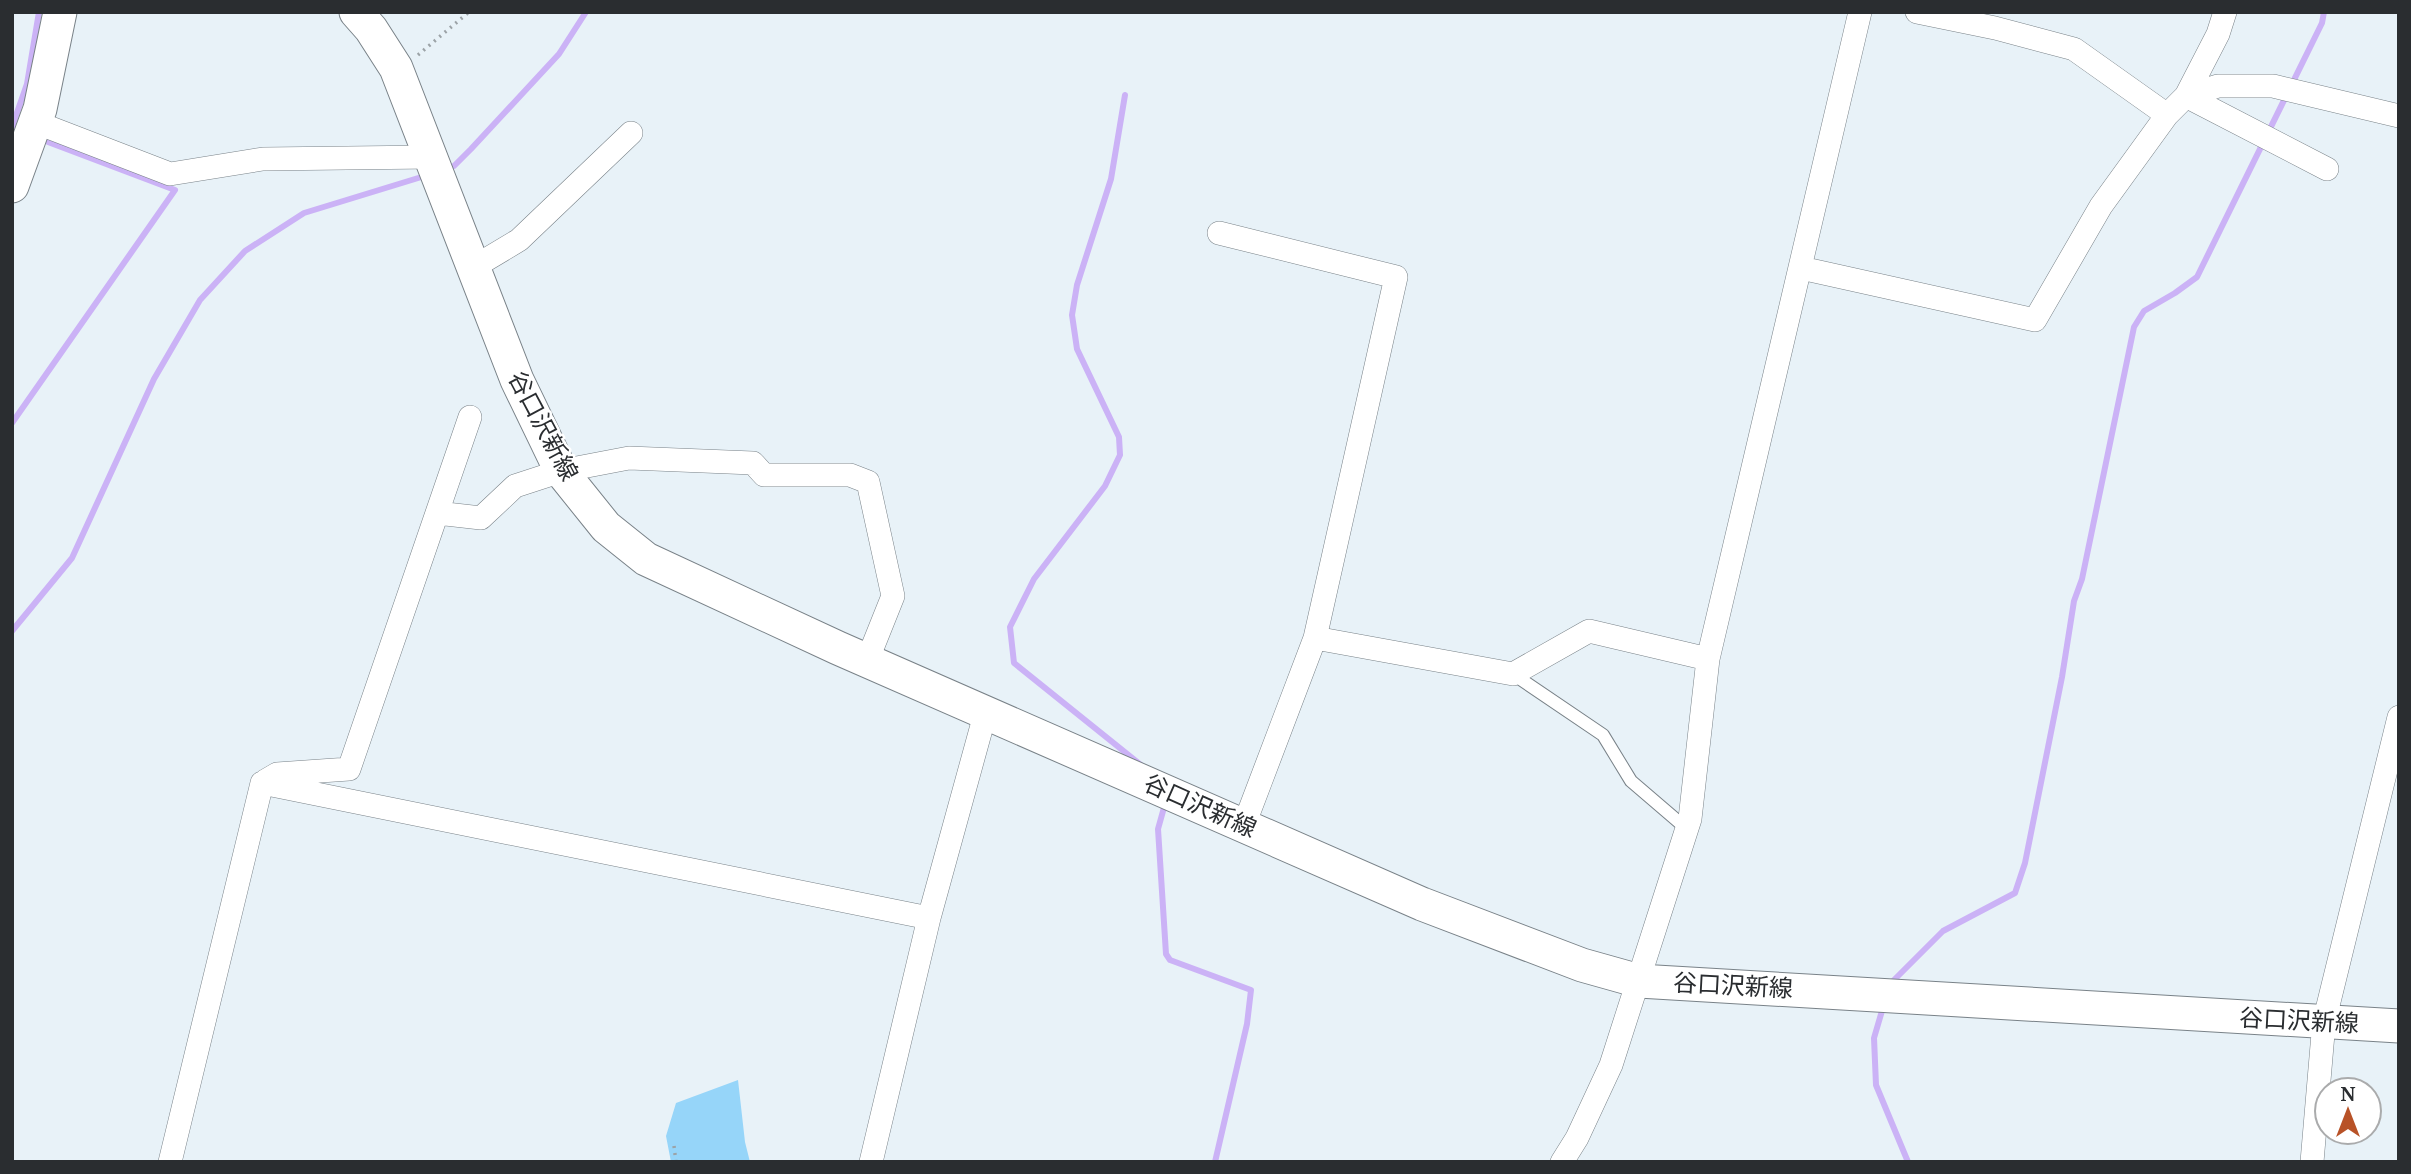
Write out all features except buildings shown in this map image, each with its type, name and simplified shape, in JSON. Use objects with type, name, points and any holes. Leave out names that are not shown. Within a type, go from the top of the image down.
[{"type":"main road","points":[[12,186],[36,122],[60,12]]},
{"type":"main road","name":"谷口沢新線","points":[[356,12],[371,29],[396,68],[517,380],[561,471],[606,527],[646,559],[867,661],[1422,904],[1581,965],[1639,981],[2399,1026]]},
{"type":"street","points":[[1562,1162],[1577,1138],[1611,1065],[1690,819],[1708,659],[1860,12]]},
{"type":"street","points":[[1917,12],[1996,20],[2074,49],[2167,115]]},
{"type":"street","points":[[1801,268],[2035,320],[2101,206],[2167,115],[2186,96],[2218,34],[2225,12]]},
{"type":"street","points":[[2186,96],[2218,86],[2273,86],[2399,116]]},
{"type":"street","points":[[2186,96],[2327,169]]},
{"type":"street","points":[[36,122],[170,174],[263,159],[431,156]]},
{"type":"street","points":[[474,267],[519,240],[631,132]]},
{"type":"street","points":[[1219,233],[1396,277],[1315,638],[1244,825]]},
{"type":"street","points":[[170,1162],[262,783],[277,774],[349,769],[470,417]]},
{"type":"street","points":[[437,513],[481,518],[515,486],[561,471],[629,458],[753,463],[764,475],[850,475],[868,482],[893,596],[867,661]]},
{"type":"street","points":[[1315,638],[1513,674],[1589,631],[1708,659]]},
{"type":"street","points":[[871,1162],[929,918],[986,711]]},
{"type":"street","points":[[2312,1162],[2324,1022],[2399,717]]},
{"type":"street","points":[[262,783],[929,918]]},
{"type":"street","points":[[1577,1138],[1580,1162]]},
{"type":"lane","points":[[1513,674],[1602,735],[1631,781],[1687,829]]},
{"type":"path","points":[[396,68],[408,63],[469,12]]},
{"type":"path","points":[[674,1146],[676,1162]]},
{"type":"shaded area","points":[[738,1080],[750,1162],[671,1162],[666,1136],[676,1103]]},
{"type":"waterway","points":[[12,127],[27,84],[39,12]]},
{"type":"waterway","points":[[445,169],[454,166],[471,149],[559,54],[586,12]]},
{"type":"waterway","points":[[1890,984],[1943,931],[2015,893],[2025,863],[2062,677],[2074,601],[2082,579],[2134,327],[2144,311],[2197,277],[2322,23],[2324,12]]},
{"type":"waterway","points":[[1125,95],[1111,179],[1077,285],[1072,315],[1077,349],[1119,437],[1120,455],[1105,486],[1034,579],[1010,627],[1014,663],[1141,765]]},
{"type":"waterway","points":[[12,423],[175,190],[48,142]]},
{"type":"waterway","points":[[12,631],[72,558],[154,379],[200,300],[245,251],[304,213],[428,175]]},
{"type":"waterway","points":[[1165,804],[1158,829],[1166,954],[1170,960],[1251,990],[1247,1024],[1215,1162]]},
{"type":"waterway","points":[[1884,1004],[1874,1038],[1876,1085],[1908,1162]]}]
